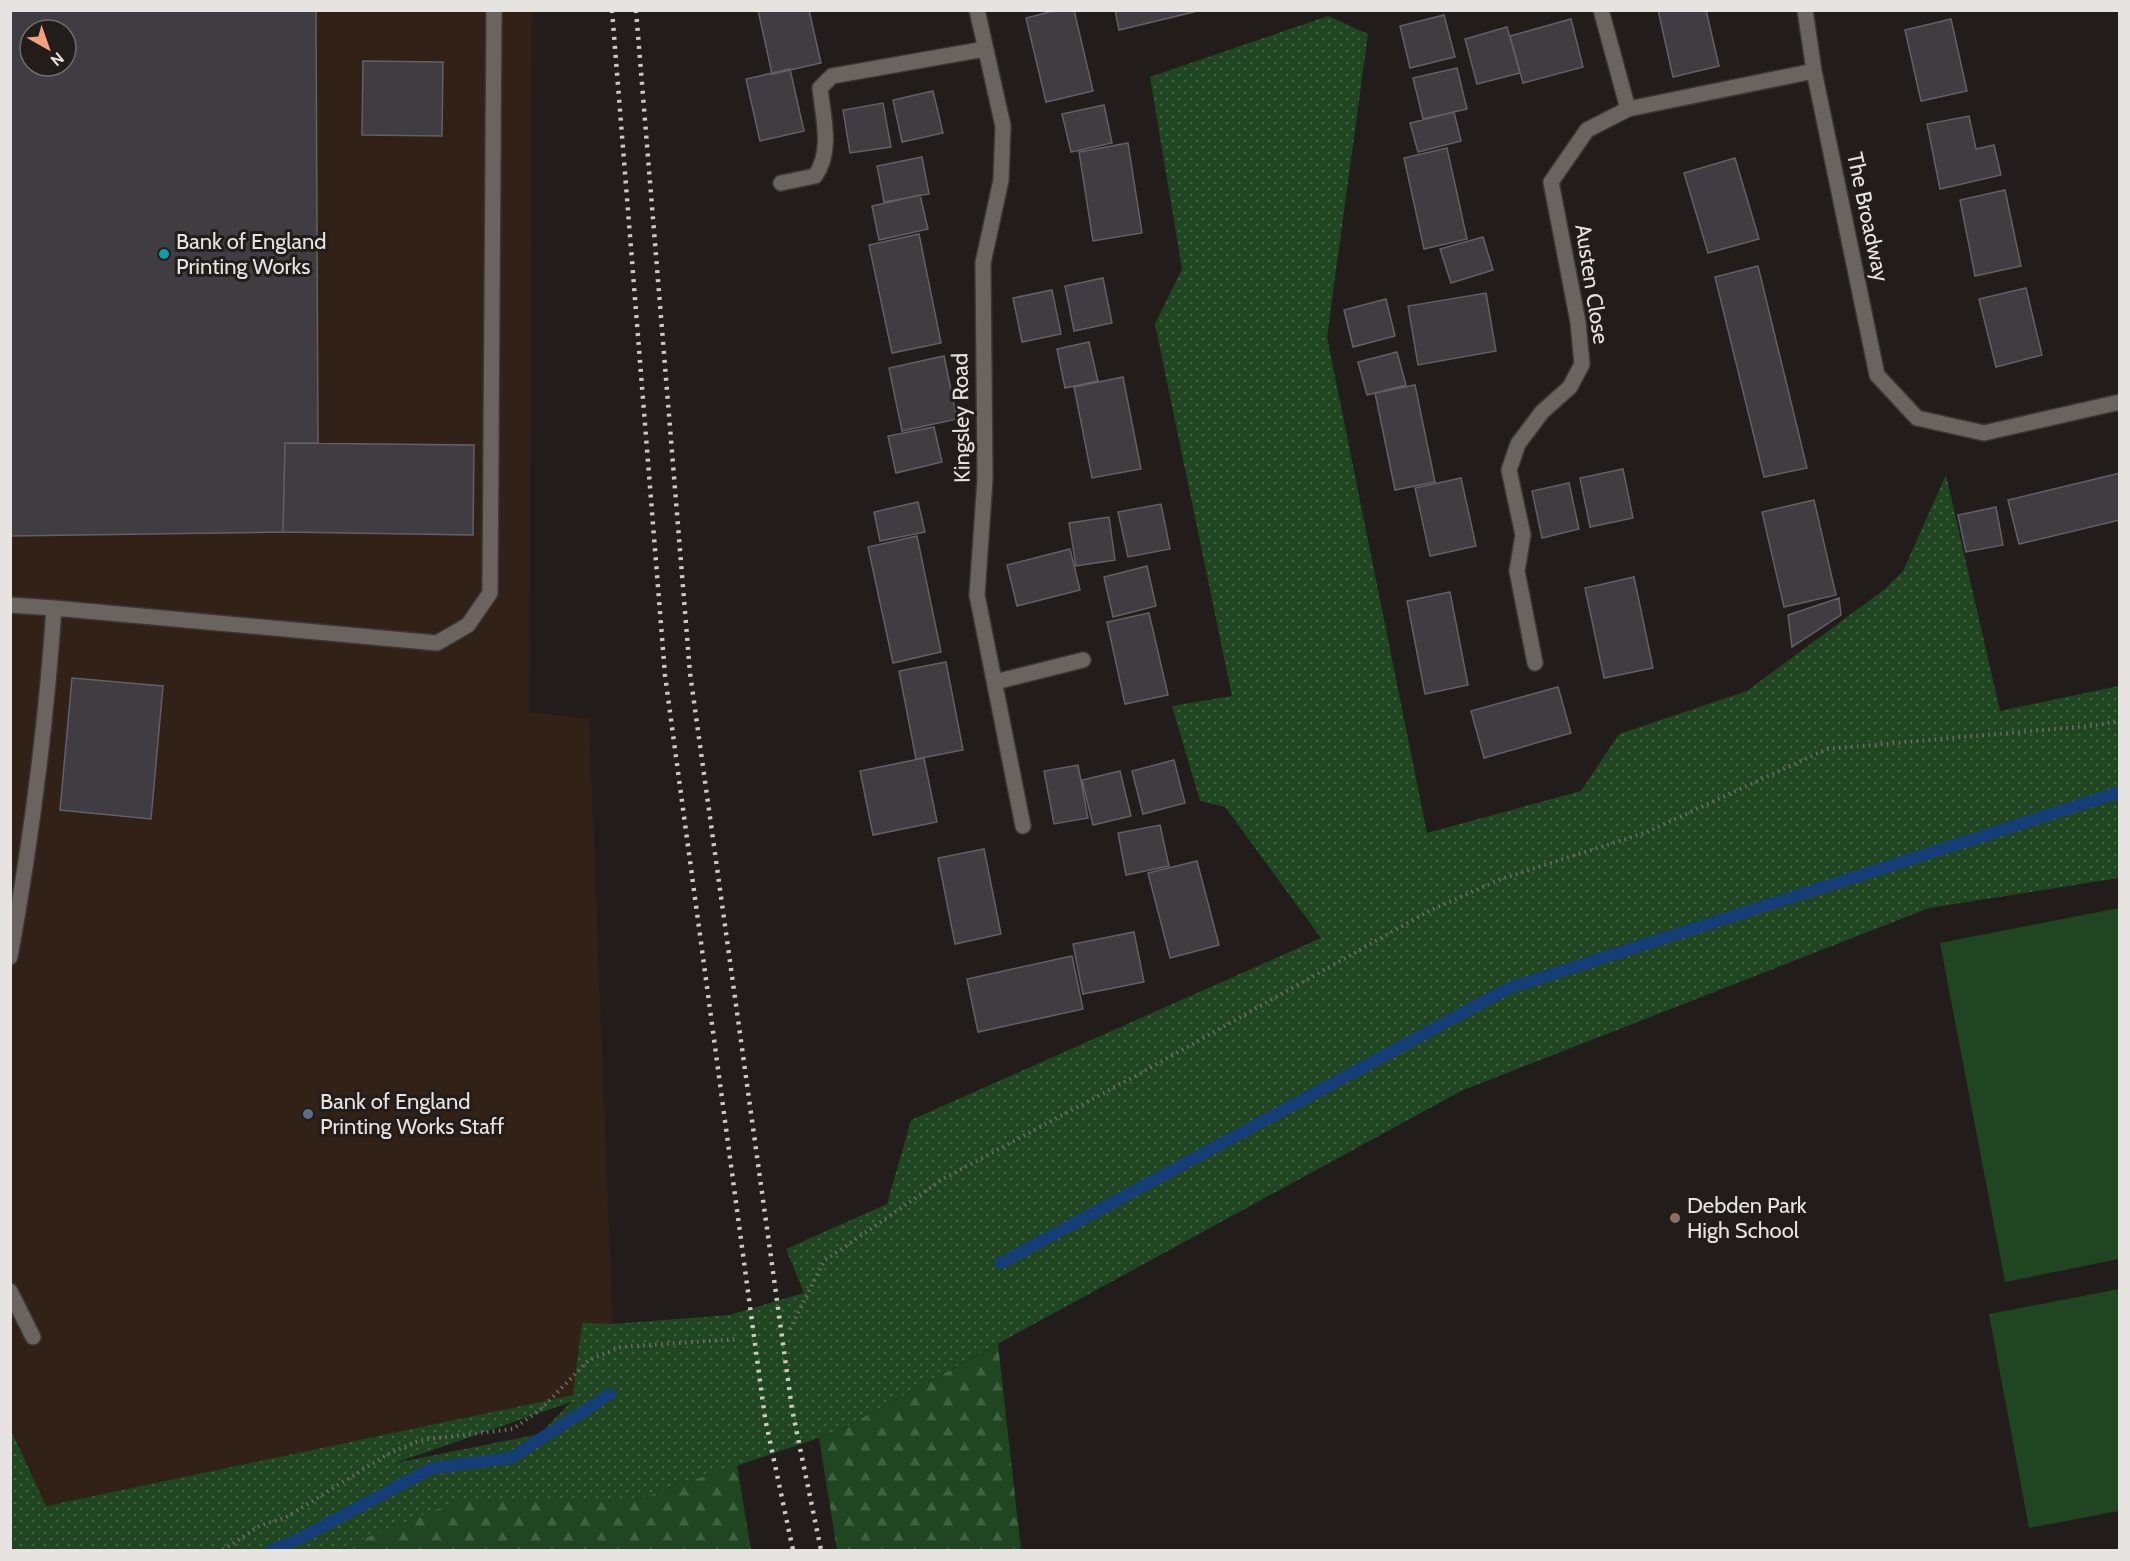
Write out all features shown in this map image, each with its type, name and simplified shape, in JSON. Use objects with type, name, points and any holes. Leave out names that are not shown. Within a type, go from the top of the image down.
[{"type":"street","points":[[10,605],[437,643],[468,625],[490,593],[494,10]]},
{"type":"street","name":"Kingsley Road","points":[[977,10],[1003,126],[1001,180],[983,263],[986,479],[977,595],[1023,826]]},
{"type":"street","points":[[1601,10],[1628,110]]},
{"type":"street","name":"The Broadway","points":[[1805,10],[1814,71],[1877,375],[1917,418],[1984,433],[2120,402]]},
{"type":"street","points":[[781,183],[815,176],[824,163],[825,142],[820,88],[832,76],[986,49]]},
{"type":"street","name":"Austen Close","points":[[1535,663],[1517,571],[1523,535],[1509,470],[1518,444],[1542,412],[1570,387],[1582,364],[1578,322],[1551,182],[1587,130],[1628,110],[1814,71]]},
{"type":"street","points":[[10,957],[13,921],[31,839],[54,608]]},
{"type":"street","points":[[994,682],[1083,660]]},
{"type":"street","points":[[10,1292],[33,1337]]},
{"type":"path","points":[[790,1329],[824,1261],[943,1179],[1142,1073],[1306,978],[1429,911],[1501,879],[1647,832],[1827,749],[2100,725],[2120,720]]},
{"type":"path","points":[[223,1551],[261,1525],[285,1518],[388,1454],[421,1440],[513,1429],[540,1410],[589,1360],[621,1347],[738,1339]]},
{"type":"shaded area","points":[[10,11],[532,11],[529,712],[589,719],[615,1386],[46,1506],[11,1427]]},
{"type":"green space","points":[[1328,16],[1368,34],[1327,337],[1427,833],[1581,791],[1619,734],[1747,691],[1885,589],[1903,571],[1946,475],[2000,711],[2119,686],[2119,878],[1929,908],[1461,1091],[836,1432],[636,1500],[612,1550],[11,1550],[10,1427],[46,1506],[573,1395],[582,1323],[612,1324],[729,1315],[804,1293],[786,1249],[887,1204],[911,1120],[1321,938],[1225,807],[1200,801],[1172,706],[1232,696],[1155,324],[1182,269],[1150,77]],"holes":[[[571,1402],[540,1434],[395,1463]]]},
{"type":"green space","points":[[2119,908],[2119,1259],[2005,1282],[1940,943]]},
{"type":"green space","points":[[2119,1289],[2119,1511],[2029,1528],[1989,1314]]},
{"type":"green space","points":[[998,1344],[1021,1550],[837,1550],[819,1438],[836,1432]]},
{"type":"green space","points":[[737,1465],[751,1550],[336,1550],[458,1501],[636,1500]]},
{"type":"building","name":"Bank of England Printing Works","points":[[10,10],[316,10],[318,443],[285,443],[283,532],[10,536]]},
{"type":"building","points":[[758,10],[809,10],[821,63],[772,74]]},
{"type":"building","points":[[1057,10],[1074,10],[1093,91],[1046,102],[1026,18]]},
{"type":"building","points":[[1115,10],[1202,10],[1119,30]]},
{"type":"building","points":[[1658,10],[1706,10],[1719,66],[1673,77]]},
{"type":"building","points":[[1444,15],[1455,57],[1410,68],[1400,26]]},
{"type":"building","points":[[1571,19],[1583,67],[1523,83],[1510,36]]},
{"type":"building","points":[[1951,19],[1967,91],[1921,101],[1905,30]]},
{"type":"building","points":[[1507,27],[1520,73],[1477,84],[1465,39]]},
{"type":"building","points":[[363,61],[443,62],[442,136],[362,135]]},
{"type":"building","points":[[1457,68],[1467,109],[1423,119],[1413,78]]},
{"type":"building","points":[[790,69],[804,131],[760,141],[746,79]]},
{"type":"building","points":[[933,91],[943,133],[902,142],[893,100]]},
{"type":"building","points":[[883,103],[891,147],[850,153],[843,110]]},
{"type":"building","points":[[1104,105],[1112,143],[1071,152],[1062,114]]},
{"type":"building","points":[[1454,112],[1461,141],[1418,152],[1410,123]]},
{"type":"building","points":[[1969,116],[1976,149],[1994,145],[2001,175],[1940,189],[1927,124]]},
{"type":"building","points":[[1128,143],[1142,233],[1093,241],[1079,152]]},
{"type":"building","points":[[1447,148],[1467,239],[1424,249],[1404,158]]},
{"type":"building","points":[[922,157],[929,194],[884,202],[877,166]]},
{"type":"building","points":[[1735,158],[1759,239],[1708,253],[1684,173]]},
{"type":"building","points":[[2005,190],[2021,266],[1975,276],[1960,200]]},
{"type":"building","points":[[920,195],[928,229],[879,240],[872,206]]},
{"type":"building","points":[[919,234],[941,343],[892,353],[869,245]]},
{"type":"building","points":[[1483,237],[1493,270],[1451,283],[1440,249]]},
{"type":"building","points":[[1758,266],[1807,468],[1764,477],[1715,277]]},
{"type":"building","points":[[1103,278],[1112,323],[1074,331],[1065,286]]},
{"type":"building","points":[[2026,288],[2042,355],[1996,367],[1979,299]]},
{"type":"building","points":[[1052,290],[1061,334],[1022,342],[1013,298]]},
{"type":"building","points":[[1486,293],[1496,351],[1418,365],[1408,306]]},
{"type":"building","points":[[1386,299],[1395,336],[1353,347],[1344,310]]},
{"type":"building","points":[[1089,342],[1098,381],[1065,388],[1057,349]]},
{"type":"building","points":[[1397,352],[1406,385],[1367,395],[1358,362]]},
{"type":"building","points":[[944,356],[957,419],[902,431],[889,368]]},
{"type":"building","points":[[1123,377],[1141,469],[1092,478],[1074,387]]},
{"type":"building","points":[[1415,385],[1435,482],[1395,490],[1375,393]]},
{"type":"building","points":[[934,427],[942,462],[896,473],[888,436]]},
{"type":"building","points":[[285,443],[474,445],[473,535],[283,532]]},
{"type":"building","points":[[1623,469],[1633,518],[1590,527],[1580,478]]},
{"type":"building","points":[[2120,473],[2120,520],[2019,544],[2008,500]]},
{"type":"building","points":[[1461,478],[1476,546],[1430,556],[1415,488]]},
{"type":"building","points":[[1569,483],[1579,529],[1542,538],[1532,491]]},
{"type":"building","points":[[1814,500],[1836,595],[1784,607],[1762,512]]},
{"type":"building","points":[[918,502],[925,532],[880,541],[874,512]]},
{"type":"building","points":[[1161,504],[1170,549],[1128,557],[1118,512]]},
{"type":"building","points":[[1996,507],[2003,545],[1966,552],[1958,515]]},
{"type":"building","points":[[1109,517],[1115,560],[1076,566],[1069,523]]},
{"type":"building","points":[[917,536],[941,652],[893,663],[868,547]]},
{"type":"building","points":[[1070,549],[1080,590],[1017,606],[1007,565]]},
{"type":"building","points":[[1147,566],[1156,606],[1113,617],[1104,577]]},
{"type":"building","points":[[1634,577],[1653,668],[1604,678],[1585,588]]},
{"type":"building","points":[[1450,592],[1468,685],[1425,694],[1407,601]]},
{"type":"building","points":[[1839,598],[1841,615],[1792,647],[1788,615]]},
{"type":"building","points":[[1149,613],[1168,695],[1125,704],[1107,622]]},
{"type":"building","points":[[946,662],[963,750],[916,759],[899,671]]},
{"type":"building","points":[[72,678],[163,686],[151,819],[60,810]]},
{"type":"building","points":[[1558,687],[1571,733],[1484,758],[1471,711]]},
{"type":"building","points":[[924,758],[937,822],[873,835],[860,771]]},
{"type":"building","points":[[1174,760],[1185,803],[1143,814],[1132,771]]},
{"type":"building","points":[[1078,765],[1088,818],[1054,824],[1044,771]]},
{"type":"building","points":[[1120,771],[1131,816],[1093,825],[1082,780]]},
{"type":"building","points":[[1160,825],[1169,866],[1126,875],[1118,833]]},
{"type":"building","points":[[984,849],[1001,934],[955,944],[938,858]]},
{"type":"building","points":[[1197,861],[1219,945],[1170,958],[1148,873]]},
{"type":"building","points":[[1134,932],[1144,982],[1083,994],[1073,944]]},
{"type":"building","points":[[1072,956],[1083,1009],[978,1032],[967,979]]},
{"type":"waterway","points":[[1001,1263],[1509,988],[2120,792]]},
{"type":"waterway","points":[[271,1550],[297,1540],[432,1468],[511,1458],[610,1394]]},
{"type":"railway","points":[[612,10],[665,675],[765,1418],[793,1550]]},
{"type":"railway","points":[[636,10],[690,673],[792,1409],[821,1550]]},
{"type":"place","name":"Bank of England Printing Works","points":[[164,254]]},
{"type":"place","name":"Bank of England Printing Works Staff","points":[[308,1114]]},
{"type":"place","name":"Debden Park High School","points":[[1675,1218]]}]
